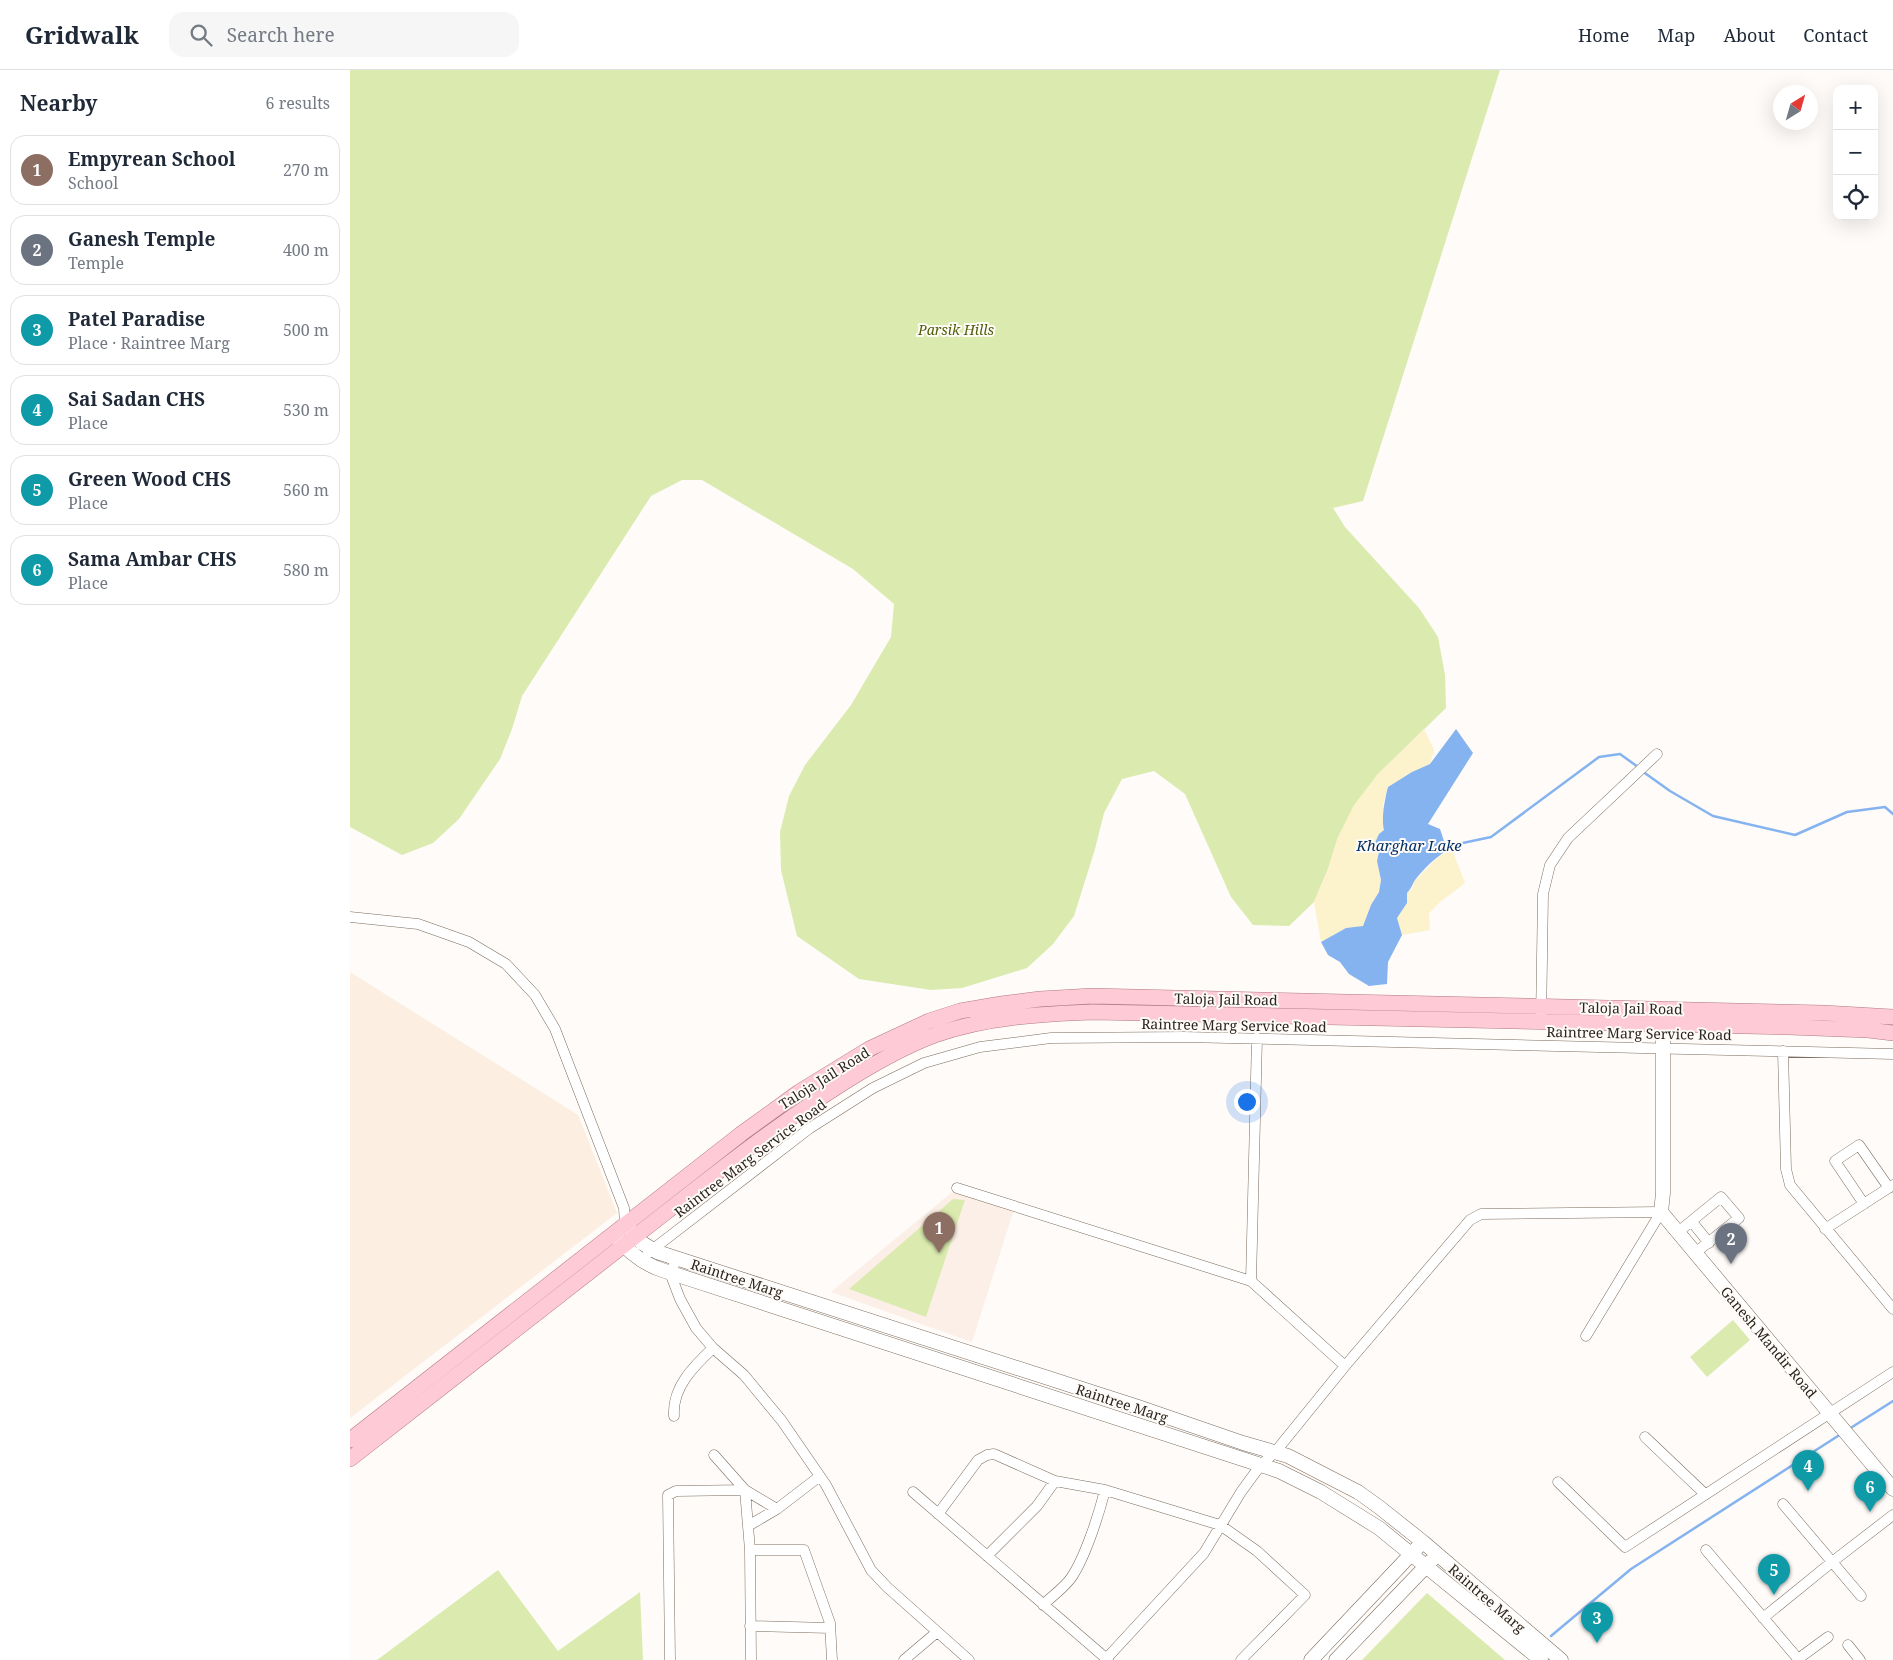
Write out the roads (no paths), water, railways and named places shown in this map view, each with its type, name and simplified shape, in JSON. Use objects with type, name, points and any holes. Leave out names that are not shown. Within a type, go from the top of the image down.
[{"type":"main road","name":"Taloja Jail Road","points":[[619,1229],[741,1134],[814,1083],[869,1049],[929,1021],[960,1011],[1001,1004],[1040,999],[1092,996],[1824,1013],[1893,1017]]},
{"type":"main road","points":[[1661,1212],[1663,1193],[1663,1009]]},
{"type":"main road","name":"Taloja Jail Road","points":[[635,1236],[750,1146],[815,1100],[876,1062],[934,1036],[964,1026],[1003,1019],[1042,1014],[1093,1012],[1664,1024],[1868,1030],[1893,1033]]},
{"type":"main road","name":"Ganesh Mandir Road","points":[[1661,1212],[1893,1490]]},
{"type":"main road","name":"Raintree Marg","points":[[619,1229],[635,1236],[652,1250],[676,1259],[1288,1456],[1358,1492],[1423,1542],[1533,1646],[1541,1660]]},
{"type":"main road","name":"Raintree Marg","points":[[619,1229],[623,1246],[639,1260],[651,1266],[1279,1471],[1321,1492],[1379,1528],[1427,1567],[1533,1646],[1560,1660]]},
{"type":"main road","points":[[350,1440],[619,1229]]},
{"type":"main road","points":[[350,1459],[635,1236]]},
{"type":"main road","points":[[1311,1660],[1423,1542]]},
{"type":"main road","points":[[1336,1660],[1427,1567],[1436,1554]]},
{"type":"street","points":[[1541,1022],[1543,894],[1550,865],[1568,838],[1657,754]]},
{"type":"street","points":[[350,917],[418,924],[469,942],[506,964],[535,994],[555,1029],[624,1208],[619,1229]]},
{"type":"street","name":"Raintree Marg Service Road","points":[[639,1260],[810,1128],[873,1088],[924,1063],[980,1047],[1051,1038],[1257,1038],[1893,1054]]},
{"type":"street","points":[[1251,1281],[1257,1038]]},
{"type":"street","points":[[1783,1051],[1788,1179],[1793,1191],[1893,1308]]},
{"type":"street","points":[[1826,1229],[1863,1201],[1889,1185],[1859,1145],[1835,1161],[1863,1201]]},
{"type":"street","points":[[957,1188],[1251,1281],[1345,1366]]},
{"type":"street","points":[[1678,1232],[1721,1197],[1739,1218],[1695,1253]]},
{"type":"street","points":[[1586,1336],[1661,1212]]},
{"type":"street","points":[[913,1492],[1107,1659],[1204,1553],[1240,1492],[1260,1466],[1276,1451],[1345,1366],[1470,1220],[1481,1214],[1661,1212]]},
{"type":"street","points":[[1692,1222],[1709,1243]]},
{"type":"street","points":[[676,1259],[671,1273],[680,1299],[696,1328],[713,1348],[744,1375],[761,1393],[820,1476],[871,1570],[970,1660]]},
{"type":"street","points":[[674,1416],[673,1406],[680,1386],[692,1368],[713,1348]]},
{"type":"street","points":[[1558,1482],[1624,1547],[1831,1416],[1893,1372]]},
{"type":"street","points":[[1644,1437],[1705,1494]]},
{"type":"street","points":[[938,1514],[978,1460],[987,1455],[994,1454],[1054,1481],[1105,1490],[1220,1525],[1257,1551],[1305,1595],[1241,1660]]},
{"type":"street","points":[[714,1455],[745,1490],[777,1509]]},
{"type":"street","points":[[748,1526],[777,1509],[820,1476]]},
{"type":"street","points":[[987,1556],[1037,1506],[1054,1481]]},
{"type":"street","points":[[745,1490],[750,1550],[750,1660]]},
{"type":"street","points":[[670,1660],[668,1494],[676,1491],[745,1490]]},
{"type":"street","points":[[1043,1605],[1070,1579],[1077,1568],[1100,1511],[1105,1490]]},
{"type":"street","points":[[1783,1504],[1861,1596]]},
{"type":"street","points":[[1763,1618],[1893,1516]]},
{"type":"street","points":[[750,1550],[804,1550],[830,1628],[832,1660]]},
{"type":"street","points":[[1706,1550],[1798,1659],[1828,1637]]},
{"type":"street","points":[[750,1626],[830,1628]]},
{"type":"street","points":[[904,1660],[937,1632]]},
{"type":"street","points":[[1848,1645],[1860,1660]]},
{"type":"water","name":"Kharghar Lake","points":[[1456,729],[1473,753],[1428,824],[1440,829],[1444,841],[1461,843],[1436,858],[1415,880],[1407,893],[1407,903],[1397,918],[1402,935],[1388,962],[1387,984],[1369,986],[1349,974],[1340,962],[1328,955],[1321,942],[1346,928],[1363,926],[1371,905],[1379,892],[1381,880],[1377,861],[1379,852],[1373,847],[1379,834],[1384,830],[1383,814],[1388,787],[1412,772],[1430,764]]},
{"type":"waterway","points":[[1458,844],[1491,837],[1599,757],[1620,754],[1638,767]]},
{"type":"waterway","points":[[1642,771],[1670,791],[1713,816],[1795,835],[1847,812],[1885,807],[1893,814]]},
{"type":"waterway","points":[[1849,1429],[1893,1401]]},
{"type":"waterway","points":[[1551,1636],[1631,1569],[1841,1434]]},
{"type":"place","name":"Empyrean School","points":[[939,1253]]},
{"type":"place","name":"Ganesh Temple","points":[[1731,1264]]},
{"type":"place","name":"Sai Sadan CHS","points":[[1808,1491]]},
{"type":"place","name":"Sama Ambar CHS","points":[[1870,1512]]},
{"type":"place","name":"Green Wood CHS","points":[[1774,1595]]},
{"type":"place","name":"Patel Paradise","points":[[1597,1643]]},
{"type":"park label","name":"Parsik Hills","points":[[956,329]]}]
